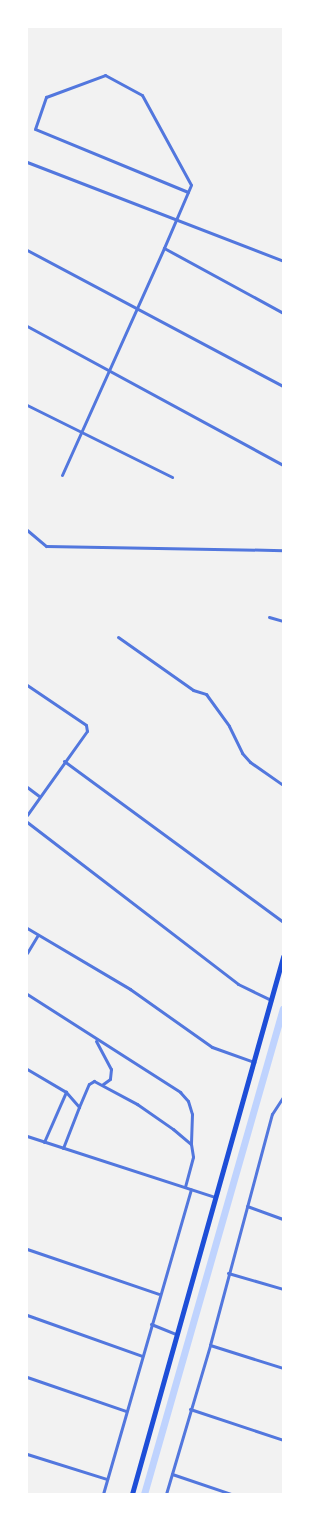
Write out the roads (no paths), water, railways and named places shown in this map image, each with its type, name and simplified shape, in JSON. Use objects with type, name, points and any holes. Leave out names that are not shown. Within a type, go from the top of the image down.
[{"type":"main road","points":[[132,1494],[283,957]]},
{"type":"street","points":[[62,475],[111,371],[176,218],[188,192],[191,185],[142,95],[105,75],[46,97],[35,129],[188,192]]},
{"type":"street","points":[[27,162],[176,218],[283,261]]},
{"type":"street","points":[[164,248],[283,313]]},
{"type":"street","points":[[27,250],[137,310],[283,386]]},
{"type":"street","points":[[27,326],[283,465]]},
{"type":"street","points":[[27,405],[81,434],[172,476]]},
{"type":"street","points":[[27,530],[46,546],[283,550]]},
{"type":"street","points":[[269,617],[283,621]]},
{"type":"street","points":[[118,637],[193,690],[206,694],[229,726],[242,753],[250,762],[283,785]]},
{"type":"street","points":[[27,685],[86,725],[87,731],[64,761],[27,815]]},
{"type":"street","points":[[64,761],[283,922]]},
{"type":"street","points":[[27,787],[39,796]]},
{"type":"street","points":[[27,822],[238,984],[271,1000]]},
{"type":"street","points":[[283,847],[283,859]]},
{"type":"street","points":[[27,928],[130,989],[212,1047],[254,1062]]},
{"type":"street","points":[[27,953],[38,935]]},
{"type":"street","points":[[27,994],[95,1039],[180,1092],[188,1101],[192,1114],[191,1144],[193,1157],[185,1187]]},
{"type":"street","points":[[95,1039],[111,1069],[110,1079],[103,1084]]},
{"type":"street","points":[[27,1069],[66,1092],[80,1107]]},
{"type":"street","points":[[63,1148],[89,1084],[94,1081],[103,1084],[138,1104],[191,1144]]},
{"type":"street","points":[[44,1142],[66,1092]]},
{"type":"street","points":[[166,1494],[210,1345],[272,1114],[283,1097]]},
{"type":"street","points":[[27,1136],[215,1197]]},
{"type":"street","points":[[103,1494],[191,1189]]},
{"type":"street","points":[[247,1206],[283,1218]]},
{"type":"street","points":[[27,1250],[160,1294]]},
{"type":"street","points":[[228,1274],[283,1289]]},
{"type":"street","points":[[27,1315],[142,1356]]},
{"type":"street","points":[[151,1324],[176,1334]]},
{"type":"street","points":[[210,1345],[283,1368]]},
{"type":"street","points":[[27,1377],[126,1411]]},
{"type":"street","points":[[190,1409],[283,1440]]},
{"type":"street","points":[[27,1454],[107,1479]]},
{"type":"street","points":[[172,1474],[231,1494]]},
{"type":"waterway","points":[[144,1494],[283,1008]]}]
